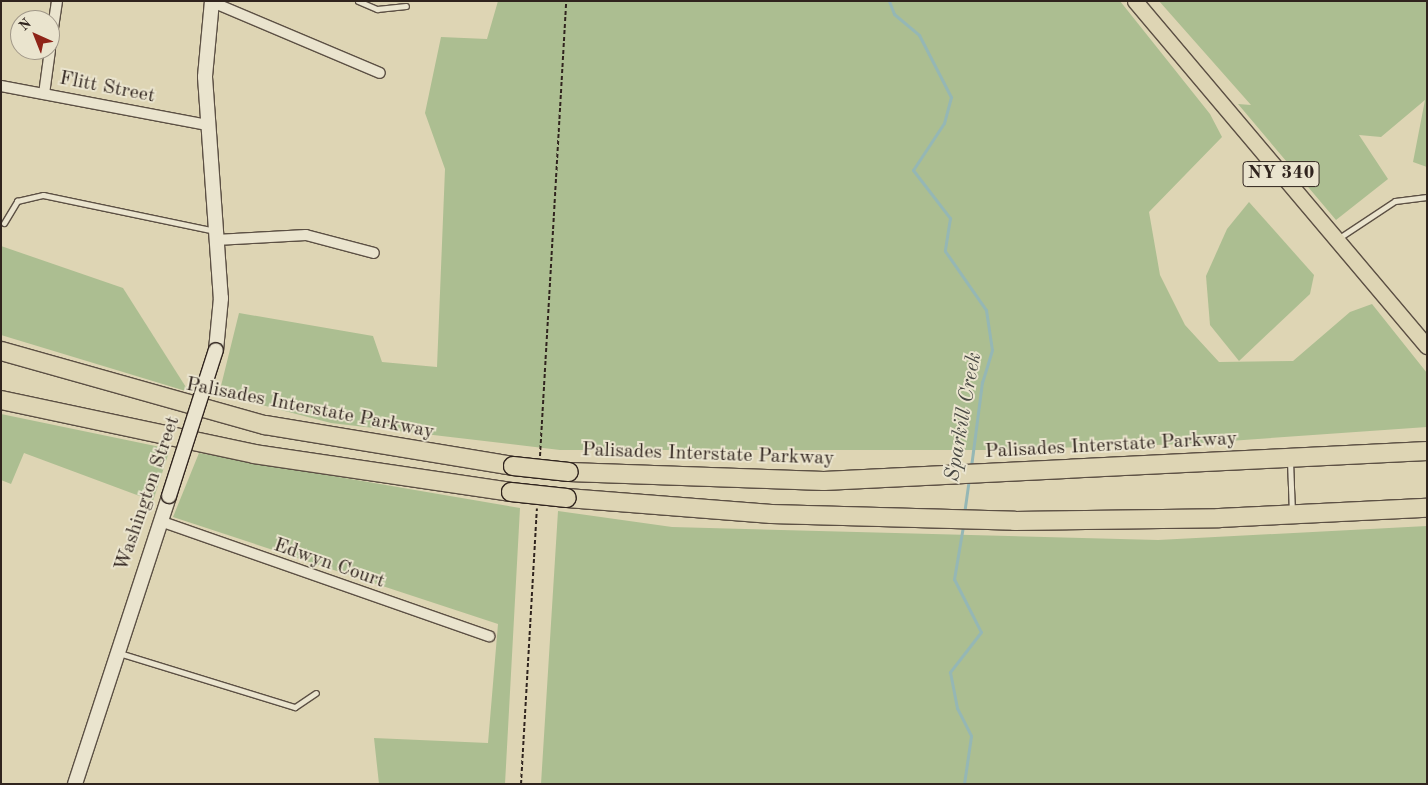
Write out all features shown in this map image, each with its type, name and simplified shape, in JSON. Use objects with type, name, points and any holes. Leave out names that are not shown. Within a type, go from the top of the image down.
[{"type":"highway","name":"Palisades Interstate Parkway","points":[[1,353],[265,425],[513,466],[569,472],[832,481],[1427,451]]},
{"type":"highway","points":[[1,400],[254,454],[511,492],[731,512],[934,520],[1292,515],[1427,508]]},
{"type":"main road","name":"NY 340","points":[[1135,1],[1426,344]]},
{"type":"main road","name":"Washington Street","points":[[75,784],[116,652],[216,350],[221,312],[207,125],[212,2]]},
{"type":"street","points":[[212,2],[380,73]]},
{"type":"street","points":[[44,94],[49,60]]},
{"type":"street","name":"Flitt Street","points":[[1,86],[207,125]]},
{"type":"street","points":[[216,235],[306,235],[374,253]]},
{"type":"street","name":"Edwyn Court","points":[[160,521],[489,636]]},
{"type":"lane","points":[[358,1],[377,9],[406,6]]},
{"type":"lane","points":[[4,223],[17,201],[43,195],[216,235]]},
{"type":"lane","points":[[1336,240],[1373,212],[1395,201],[1427,197]]},
{"type":"lane","points":[[1290,458],[1292,515]]},
{"type":"lane","points":[[116,652],[295,707],[316,694]]},
{"type":"path","points":[[540,465],[566,1]]},
{"type":"path","points":[[522,784],[537,505]]},
{"type":"green space","points":[[498,1],[1120,1],[1210,114],[1222,137],[1149,212],[1160,275],[1185,325],[1219,362],[1293,361],[1350,312],[1372,304],[1427,373],[1427,427],[1187,444],[986,450],[560,450],[331,423],[219,394],[239,313],[373,336],[382,362],[437,367],[445,169],[425,113],[441,37],[487,39]]},
{"type":"green space","points":[[1159,1],[1427,1],[1427,167],[1413,162],[1425,100],[1381,137],[1359,135],[1388,179],[1336,220],[1238,104],[1251,105]]},
{"type":"green space","points":[[1249,202],[1314,275],[1310,294],[1239,361],[1210,325],[1206,276],[1227,229]]},
{"type":"green space","points":[[1,246],[123,288],[189,392],[1,335]]},
{"type":"green space","points":[[1,414],[170,449],[153,501],[24,453],[11,484],[1,480]]},
{"type":"green space","points":[[199,453],[520,508],[505,784],[379,784],[374,738],[488,743],[498,624],[173,517]]},
{"type":"green space","points":[[558,511],[672,527],[1158,540],[1427,526],[1427,784],[541,784]]},
{"type":"waterway","name":"Sparkill Creek","points":[[889,1],[894,14],[919,35],[951,97],[944,123],[913,170],[950,218],[945,251],[986,310],[992,350],[982,382],[971,467]]},
{"type":"waterway","name":"Sparkill Creek","points":[[964,514],[969,479]]},
{"type":"waterway","name":"Sparkill Creek","points":[[963,526],[954,579],[981,632],[950,672],[957,708],[971,736],[964,784]]}]
